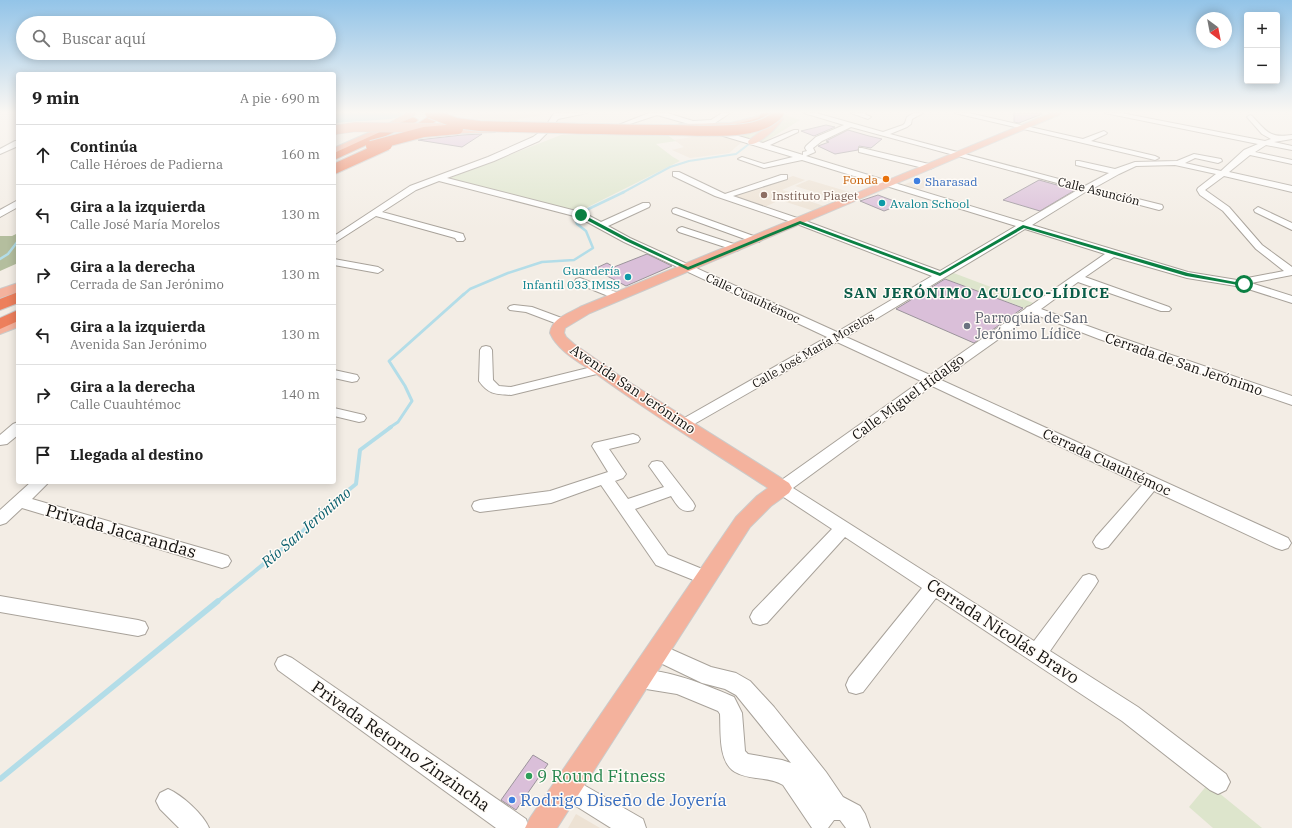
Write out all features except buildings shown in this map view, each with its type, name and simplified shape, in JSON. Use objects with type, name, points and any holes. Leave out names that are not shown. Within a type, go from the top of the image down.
[{"type":"highway","points":[[336,157],[347,152]]},
{"type":"highway","points":[[336,162],[359,152]]},
{"type":"highway","points":[[336,168],[372,152]]},
{"type":"highway","points":[[0,300],[16,293]]},
{"type":"highway","points":[[0,305],[16,298]]},
{"type":"highway","points":[[0,309],[16,302]]},
{"type":"highway","points":[[0,314],[16,307]]},
{"type":"highway","points":[[0,319],[16,312]]},
{"type":"highway","points":[[0,324],[16,316]]},
{"type":"main road","points":[[336,168],[375,152]]},
{"type":"main road","points":[[563,322],[617,296],[737,248],[967,152]]},
{"type":"main road","points":[[0,294],[16,288]]},
{"type":"main road","name":"Avenida San Jerónimo","points":[[563,322],[558,327],[557,333],[560,339],[569,347],[600,369],[782,488]]},
{"type":"main road","points":[[0,330],[16,323]]},
{"type":"main road","points":[[540,828],[568,788],[743,522],[764,501],[782,488]]},
{"type":"street","points":[[336,239],[413,188],[508,152]]},
{"type":"street","points":[[786,152],[803,156],[887,185],[1113,253],[1187,274],[1235,282],[1292,300]]},
{"type":"street","points":[[742,159],[764,166],[803,156],[810,152]]},
{"type":"street","points":[[869,152],[930,167]]},
{"type":"street","name":"Calle Asunción","points":[[947,152],[1159,207]]},
{"type":"street","points":[[1124,152],[1292,189]]},
{"type":"street","points":[[1292,162],[1247,152],[1201,190],[1226,209],[1259,247],[1292,272]]},
{"type":"street","points":[[1142,156],[1152,161],[1152,163]]},
{"type":"street","points":[[1178,164],[1194,156],[1218,161]]},
{"type":"street","points":[[1079,163],[1116,172]]},
{"type":"street","name":"Calle José María Morelos","points":[[684,424],[837,337],[1116,172],[1135,164],[1178,164]]},
{"type":"street","points":[[676,174],[726,196],[800,222],[940,275]]},
{"type":"street","points":[[726,196],[784,177]]},
{"type":"street","name":"Calle Cuauhtémoc","points":[[437,178],[581,215],[688,268],[932,380]]},
{"type":"street","points":[[2,212],[16,204]]},
{"type":"street","points":[[601,226],[646,205]]},
{"type":"street","points":[[1258,210],[1292,228]]},
{"type":"street","points":[[676,211],[756,240]]},
{"type":"street","points":[[375,213],[460,236],[460,239]]},
{"type":"street","points":[[682,230],[737,248]]},
{"type":"street","name":"Calle Miguel Hidalgo","points":[[782,488],[1032,309],[1113,253]]},
{"type":"street","points":[[336,262],[378,270]]},
{"type":"street","points":[[1235,282],[1292,272]]},
{"type":"street","points":[[1077,278],[1165,309]]},
{"type":"street","points":[[580,282],[617,296]]},
{"type":"street","points":[[514,308],[528,309],[563,322]]},
{"type":"street","name":"Cerrada de San Jerónimo","points":[[1032,309],[1103,336],[1292,401]]},
{"type":"street","points":[[486,350],[486,382],[495,390],[511,391],[600,369]]},
{"type":"street","points":[[336,374],[352,378]]},
{"type":"street","name":"Cerrada Cuauhtémoc","points":[[932,380],[1282,544]]},
{"type":"street","points":[[336,412],[359,418]]},
{"type":"street","points":[[2,441],[16,430]]},
{"type":"street","points":[[480,506],[551,497],[618,474],[599,446],[633,440]]},
{"type":"street","points":[[657,466],[687,506]]},
{"type":"street","points":[[605,479],[662,560],[706,578]]},
{"type":"street","points":[[1102,542],[1152,483]]},
{"type":"street","points":[[0,519],[38,484]]},
{"type":"street","name":"Cerrada Nicolás Bravo","points":[[782,488],[1143,722],[1218,782]]},
{"type":"street","points":[[624,507],[674,489]]},
{"type":"street","name":"Privada Jacarandas","points":[[20,502],[131,533],[222,561]]},
{"type":"street","points":[[760,617],[843,528]]},
{"type":"street","points":[[1037,653],[1089,581]]},
{"type":"street","points":[[856,685],[934,587]]},
{"type":"street","points":[[0,604],[138,628]]},
{"type":"street","points":[[657,652],[709,676],[729,680],[743,688],[766,714],[818,780],[826,818]]},
{"type":"street","name":"Privada Retorno Zinzincha","points":[[285,664],[517,828]]},
{"type":"street","points":[[640,678],[676,685],[726,704],[732,713],[734,753],[737,759],[743,764],[786,773],[826,818]]},
{"type":"street","points":[[568,788],[634,828]]},
{"type":"street","points":[[168,801],[197,828]]},
{"type":"street","points":[[826,818],[849,812],[854,817],[858,828]]},
{"type":"shaded area","points":[[676,152],[731,152],[729,153],[690,158]]},
{"type":"shaded area","name":"Instituto Piaget","points":[[793,176],[805,180],[782,190],[790,192],[788,194],[827,207],[817,212],[780,200],[762,208],[731,197],[761,185],[777,182]]},
{"type":"shaded area","points":[[919,179],[934,184],[916,191],[900,186]]},
{"type":"shaded area","points":[[809,180],[856,194],[842,201],[795,186]]},
{"type":"shaded area","points":[[576,814],[600,828],[568,828]]},
{"type":"green space","points":[[518,152],[666,152],[680,161],[576,213],[447,179]]},
{"type":"green space","points":[[16,234],[16,264],[0,271],[0,236],[12,236]]},
{"type":"green space","points":[[943,269],[1036,304],[1025,308],[935,275]]},
{"type":"green space","points":[[1208,784],[1262,828],[1213,828],[1189,807]]},
{"type":"waterway","name":"Río San Jerónimo","points":[[623,193],[670,167],[689,161],[736,154],[739,152]]},
{"type":"waterway","name":"Río San Jerónimo","points":[[580,213],[623,193]]},
{"type":"waterway","name":"Río San Jerónimo","points":[[463,295],[470,289],[508,273],[542,262],[574,260],[593,248],[586,231],[577,224],[575,218]]},
{"type":"waterway","points":[[0,259],[8,254],[16,244]]},
{"type":"waterway","name":"Río San Jerónimo","points":[[389,428],[398,422],[412,401],[405,386],[389,361],[464,294]]},
{"type":"waterway","name":"Río San Jerónimo","points":[[217,602],[297,537],[324,510],[356,484],[360,450],[391,427]]},
{"type":"waterway","name":"Río San Jerónimo","points":[[0,779],[218,601]]},
{"type":"place","name":"Fonda","points":[[886,179]]},
{"type":"place","name":"Sharasad","points":[[917,181]]},
{"type":"place","name":"Instituto Piaget","points":[[764,195]]},
{"type":"place","name":"Avalon School","points":[[882,203]]},
{"type":"place","name":"Guardería Infantil 033 IMSS","points":[[628,277]]},
{"type":"place","name":"Parroquia de San Jerónimo Lídice","points":[[967,326]]},
{"type":"place","name":"9 Round Fitness","points":[[529,776]]},
{"type":"place","name":"Rodrigo Diseño de Joyería","points":[[512,800]]},
{"type":"district","name":"SAN JERÓNIMO ACULCO-LÍDICE","points":[[977,292]]},
{"type":"route","points":[[581,215],[628,240],[688,268],[800,222],[940,275],[1023,226],[1187,274],[1244,284]]}]
